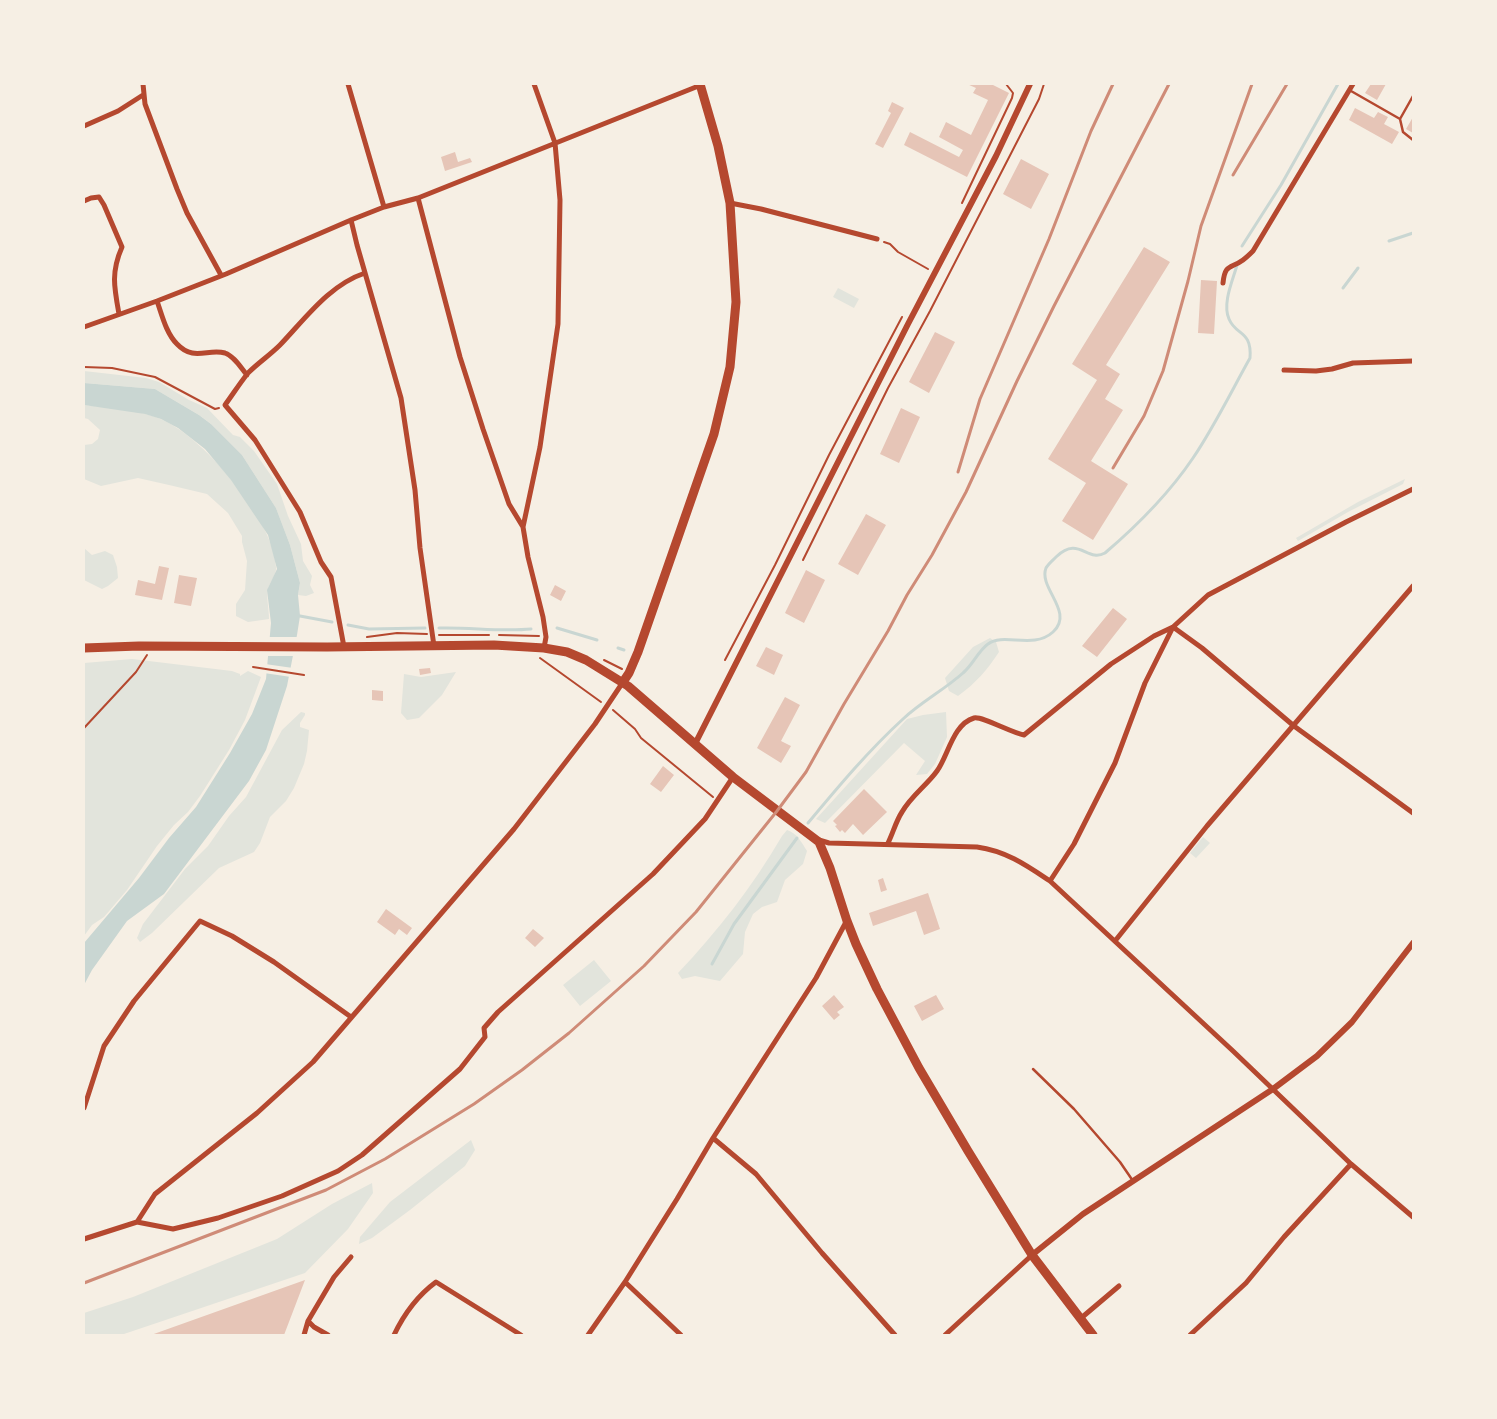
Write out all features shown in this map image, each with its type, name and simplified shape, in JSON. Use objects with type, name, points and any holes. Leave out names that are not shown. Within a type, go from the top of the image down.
[{"type":"main road","points":[[623,682],[638,652],[714,434],[730,368],[736,302],[730,203],[702,84]]},
{"type":"main road","points":[[84,648],[494,645],[544,648],[567,652],[586,660],[623,682],[733,777],[814,838],[822,847],[847,921],[877,989],[919,1068],[972,1159],[1032,1255],[1093,1335]]},
{"type":"street","points":[[143,84],[143,96],[152,123],[187,213],[221,275]]},
{"type":"street","points":[[348,84],[384,207]]},
{"type":"street","points":[[534,84],[554,143],[560,200],[558,324],[549,393],[523,527],[528,557],[543,617],[546,637],[544,648]]},
{"type":"street","points":[[84,327],[221,275],[384,207],[418,198],[702,84]]},
{"type":"street","points":[[695,744],[996,156],[1027,93],[1029,84]]},
{"type":"street","points":[[1222,282],[1224,273],[1232,264],[1241,262],[1253,251],[1353,84]]},
{"type":"street","points":[[84,126],[118,111],[143,96]]},
{"type":"street","points":[[84,202],[91,198],[99,198],[104,205],[122,247],[116,260],[114,273],[119,314]]},
{"type":"street","points":[[418,198],[460,357],[482,430],[509,504],[523,527]]},
{"type":"street","points":[[730,203],[761,209],[877,239]]},
{"type":"street","points":[[351,220],[401,398],[415,490],[420,548],[434,646]]},
{"type":"street","points":[[344,647],[331,577],[321,562],[300,512],[255,440],[226,405],[247,375],[278,347],[337,287],[365,273]]},
{"type":"street","points":[[156,301],[170,334],[178,345],[194,353],[227,353],[247,375]]},
{"type":"street","points":[[1284,370],[1316,371],[1353,363],[1413,361]]},
{"type":"street","points":[[888,844],[902,811],[938,770],[954,737],[973,718],[980,718],[1016,734],[1024,735],[1111,664],[1154,636],[1173,627],[1208,595],[1413,489]]},
{"type":"street","points":[[1115,941],[1207,826],[1413,586]]},
{"type":"street","points":[[1173,627],[1202,648],[1294,726],[1413,813]]},
{"type":"street","points":[[1050,881],[1074,844],[1115,763],[1145,683],[1173,627]]},
{"type":"street","points":[[136,1222],[155,1194],[257,1113],[312,1062],[514,829],[608,706],[623,682]]},
{"type":"street","points":[[84,1238],[136,1222],[173,1229],[218,1218],[298,1189],[338,1171],[362,1155],[460,1069],[485,1037],[484,1028],[498,1012],[653,874],[705,819],[733,777]]},
{"type":"street","points":[[814,838],[829,843],[977,847],[994,849],[1009,855],[1050,881],[1351,1164],[1413,1217]]},
{"type":"street","points":[[84,1108],[104,1046],[134,1001],[200,921],[232,936],[274,962],[351,1017]]},
{"type":"street","points":[[588,1335],[625,1282],[678,1199],[713,1138],[826,962],[847,921]]},
{"type":"street","points":[[945,1335],[1032,1255],[1083,1214],[1273,1089],[1316,1056],[1352,1022],[1413,943]]},
{"type":"street","points":[[713,1138],[756,1174],[822,1253],[895,1335]]},
{"type":"street","points":[[1190,1335],[1246,1283],[1284,1237],[1351,1164]]},
{"type":"street","points":[[304,1335],[308,1321],[334,1277],[351,1257]]},
{"type":"street","points":[[394,1335],[415,1301],[424,1290],[436,1282],[521,1335]]},
{"type":"street","points":[[625,1282],[681,1335]]},
{"type":"street","points":[[1080,1319],[1119,1286]]},
{"type":"street","points":[[308,1321],[328,1335]]},
{"type":"lane","points":[[1349,90],[1400,119]]},
{"type":"lane","points":[[1413,96],[1400,119],[1403,132],[1413,140]]},
{"type":"lane","points":[[1032,1069],[1074,1109],[1120,1162],[1134,1182]]},
{"type":"path","points":[[959,208],[1012,98],[1013,93],[1006,84]]},
{"type":"path","points":[[803,560],[888,388],[930,311],[1039,99],[1044,84]]},
{"type":"path","points":[[877,239],[890,244],[898,252],[935,272]]},
{"type":"path","points":[[924,276],[927,268]]},
{"type":"path","points":[[726,660],[829,455],[904,312]]},
{"type":"path","points":[[84,367],[112,368],[155,376],[215,409],[226,405]]},
{"type":"path","points":[[363,637],[397,634],[432,634]]},
{"type":"path","points":[[84,728],[136,672],[147,655]]},
{"type":"path","points":[[540,658],[608,706],[635,728],[641,738],[717,801]]},
{"type":"path","points":[[253,667],[304,675]]},
{"type":"shaded area","points":[[838,288],[859,299],[854,308],[833,297]]},
{"type":"shaded area","points":[[84,371],[146,378],[159,382],[189,400],[207,408],[233,435],[240,437],[254,451],[277,484],[288,516],[301,544],[303,561],[312,576],[310,585],[314,593],[306,596],[298,595],[300,583],[290,545],[276,508],[242,455],[211,424],[155,389],[84,383]]},
{"type":"shaded area","points":[[84,383],[155,389],[211,424],[242,455],[276,508],[290,545],[300,583],[298,595],[300,616],[287,686],[266,750],[249,781],[164,894],[127,921],[92,970],[84,985],[84,943],[196,807],[252,714],[266,679],[271,623],[267,590],[277,569],[268,535],[231,480],[205,449],[178,428],[161,419],[145,414],[84,405]]},
{"type":"shaded area","points":[[84,405],[134,411],[154,416],[180,430],[217,462],[250,505],[263,527],[272,548],[276,570],[267,592],[269,619],[248,622],[236,616],[236,604],[245,590],[247,561],[242,536],[228,513],[207,494],[138,478],[101,486],[84,479],[84,445],[92,444],[98,439],[100,430],[88,419],[84,418]]},
{"type":"shaded area","points":[[1405,479],[1403,484],[1348,512],[1298,541],[1296,538],[1358,502]]},
{"type":"shaded area","points":[[84,548],[92,555],[105,551],[113,555],[118,578],[102,589],[84,580]]},
{"type":"shaded area","points":[[990,638],[996,642],[999,652],[990,665],[976,681],[958,696],[949,691],[945,678],[973,647]]},
{"type":"shaded area","points":[[132,659],[232,671],[240,674],[240,676],[248,671],[261,677],[245,720],[229,750],[200,796],[157,846],[127,890],[104,917],[92,925],[84,936],[84,663]]},
{"type":"shaded area","points":[[456,672],[442,695],[419,718],[407,720],[401,713],[404,674],[421,677]]},
{"type":"shaded area","points":[[301,712],[305,713],[305,715],[300,723],[300,727],[309,730],[304,764],[294,788],[286,801],[270,817],[260,843],[254,852],[219,868],[152,933],[140,942],[137,938],[143,924],[185,869],[208,846],[229,816],[246,797],[282,730]]},
{"type":"shaded area","points":[[946,712],[947,737],[935,764],[927,774],[916,775],[925,761],[904,743],[825,823],[816,819],[907,719]]},
{"type":"shaded area","points":[[787,830],[796,836],[807,851],[803,864],[785,880],[777,902],[762,907],[753,914],[745,932],[743,954],[720,981],[695,976],[682,979],[678,973],[734,908]]},
{"type":"shaded area","points":[[1203,837],[1210,843],[1196,858],[1190,853]]},
{"type":"shaded area","points":[[594,960],[611,981],[580,1006],[563,985]]},
{"type":"shaded area","points":[[471,1140],[475,1150],[465,1166],[372,1238],[359,1244],[360,1237],[390,1202]]},
{"type":"shaded area","points":[[372,1183],[373,1193],[348,1229],[305,1273],[121,1335],[84,1335],[84,1313],[133,1297],[277,1239],[332,1204]]},
{"type":"pier","points":[[268,637],[300,637],[296,656],[266,656]]},
{"type":"pier","points":[[265,664],[293,668],[291,677],[264,673]]},
{"type":"building","points":[[967,84],[991,84],[1009,93],[967,177],[904,145],[910,132],[959,157],[963,150],[939,137],[946,122],[971,135],[988,100],[973,93],[976,88]]},
{"type":"building","points":[[1371,84],[1386,84],[1377,100],[1365,93]]},
{"type":"building","points":[[892,102],[904,108],[883,148],[875,144],[891,113],[888,111]]},
{"type":"building","points":[[1355,108],[1374,118],[1378,112],[1388,117],[1384,124],[1399,132],[1392,144],[1349,120]]},
{"type":"building","points":[[1413,117],[1413,133],[1406,129]]},
{"type":"building","points":[[455,152],[458,162],[470,158],[472,162],[445,171],[441,157]]},
{"type":"building","points":[[1021,159],[1049,174],[1031,209],[1003,194]]},
{"type":"building","points":[[1144,247],[1170,262],[1106,365],[1120,374],[1105,399],[1123,410],[1091,461],[1128,484],[1093,540],[1062,521],[1086,483],[1048,459],[1097,380],[1072,364]]},
{"type":"building","points":[[1201,280],[1217,281],[1214,334],[1198,333]]},
{"type":"building","points":[[935,332],[955,342],[929,393],[909,382]]},
{"type":"building","points":[[901,408],[920,417],[899,463],[880,454]]},
{"type":"building","points":[[866,514],[886,525],[858,575],[838,564]]},
{"type":"building","points":[[159,566],[169,568],[162,600],[135,595],[138,580],[155,584]]},
{"type":"building","points":[[806,570],[825,580],[804,623],[785,613]]},
{"type":"building","points":[[179,575],[197,578],[191,606],[174,603]]},
{"type":"building","points":[[555,585],[566,591],[561,601],[550,595]]},
{"type":"building","points":[[1113,608],[1127,619],[1097,657],[1082,646]]},
{"type":"building","points":[[766,647],[783,655],[774,675],[756,666]]},
{"type":"building","points":[[430,668],[431,673],[420,675],[419,669]]},
{"type":"building","points":[[372,690],[383,691],[383,701],[372,700]]},
{"type":"building","points":[[785,697],[800,705],[781,741],[791,746],[781,763],[757,748]]},
{"type":"building","points":[[663,766],[674,775],[661,792],[650,784]]},
{"type":"building","points":[[864,789],[887,812],[863,835],[853,824],[845,833],[842,830],[840,832],[833,821]]},
{"type":"building","points":[[883,878],[887,890],[881,892],[878,880]]},
{"type":"building","points":[[928,893],[940,929],[924,935],[916,911],[873,926],[869,913]]},
{"type":"building","points":[[386,909],[412,928],[407,935],[399,929],[395,935],[377,922]]},
{"type":"building","points":[[533,929],[544,938],[535,947],[525,938]]},
{"type":"building","points":[[834,995],[844,1007],[837,1012],[840,1015],[834,1020],[822,1006]]},
{"type":"building","points":[[936,995],[944,1009],[922,1021],[914,1006]]},
{"type":"building","points":[[305,1280],[284,1335],[151,1335]]},
{"type":"waterway","points":[[1242,246],[1281,185],[1338,84]]},
{"type":"waterway","points":[[1389,241],[1413,233]]},
{"type":"waterway","points":[[808,823],[890,731],[925,701],[963,673],[988,644],[1002,640],[1037,640],[1053,632],[1059,624],[1060,616],[1045,576],[1048,565],[1064,551],[1071,548],[1093,555],[1105,553],[1130,531],[1183,472],[1208,434],[1250,358],[1249,342],[1232,324],[1227,313],[1227,299],[1237,265]]},
{"type":"waterway","points":[[1343,288],[1358,268]]},
{"type":"waterway","points":[[300,616],[332,622]]},
{"type":"waterway","points":[[348,625],[369,629],[425,628]]},
{"type":"waterway","points":[[439,628],[531,629]]},
{"type":"waterway","points":[[557,628],[597,640]]},
{"type":"waterway","points":[[618,648],[624,650]]},
{"type":"waterway","points":[[712,964],[734,924],[797,838]]},
{"type":"railway","points":[[958,472],[980,399],[1049,239],[1091,131],[1113,84]]},
{"type":"railway","points":[[84,1283],[326,1190],[385,1159],[474,1104],[522,1070],[569,1033],[644,966],[696,912],[806,772],[907,595],[932,555],[966,492],[1054,306],[1169,84]]},
{"type":"railway","points":[[1113,468],[1144,416],[1163,371],[1201,226],[1252,84]]},
{"type":"railway","points":[[1233,175],[1287,84]]}]
